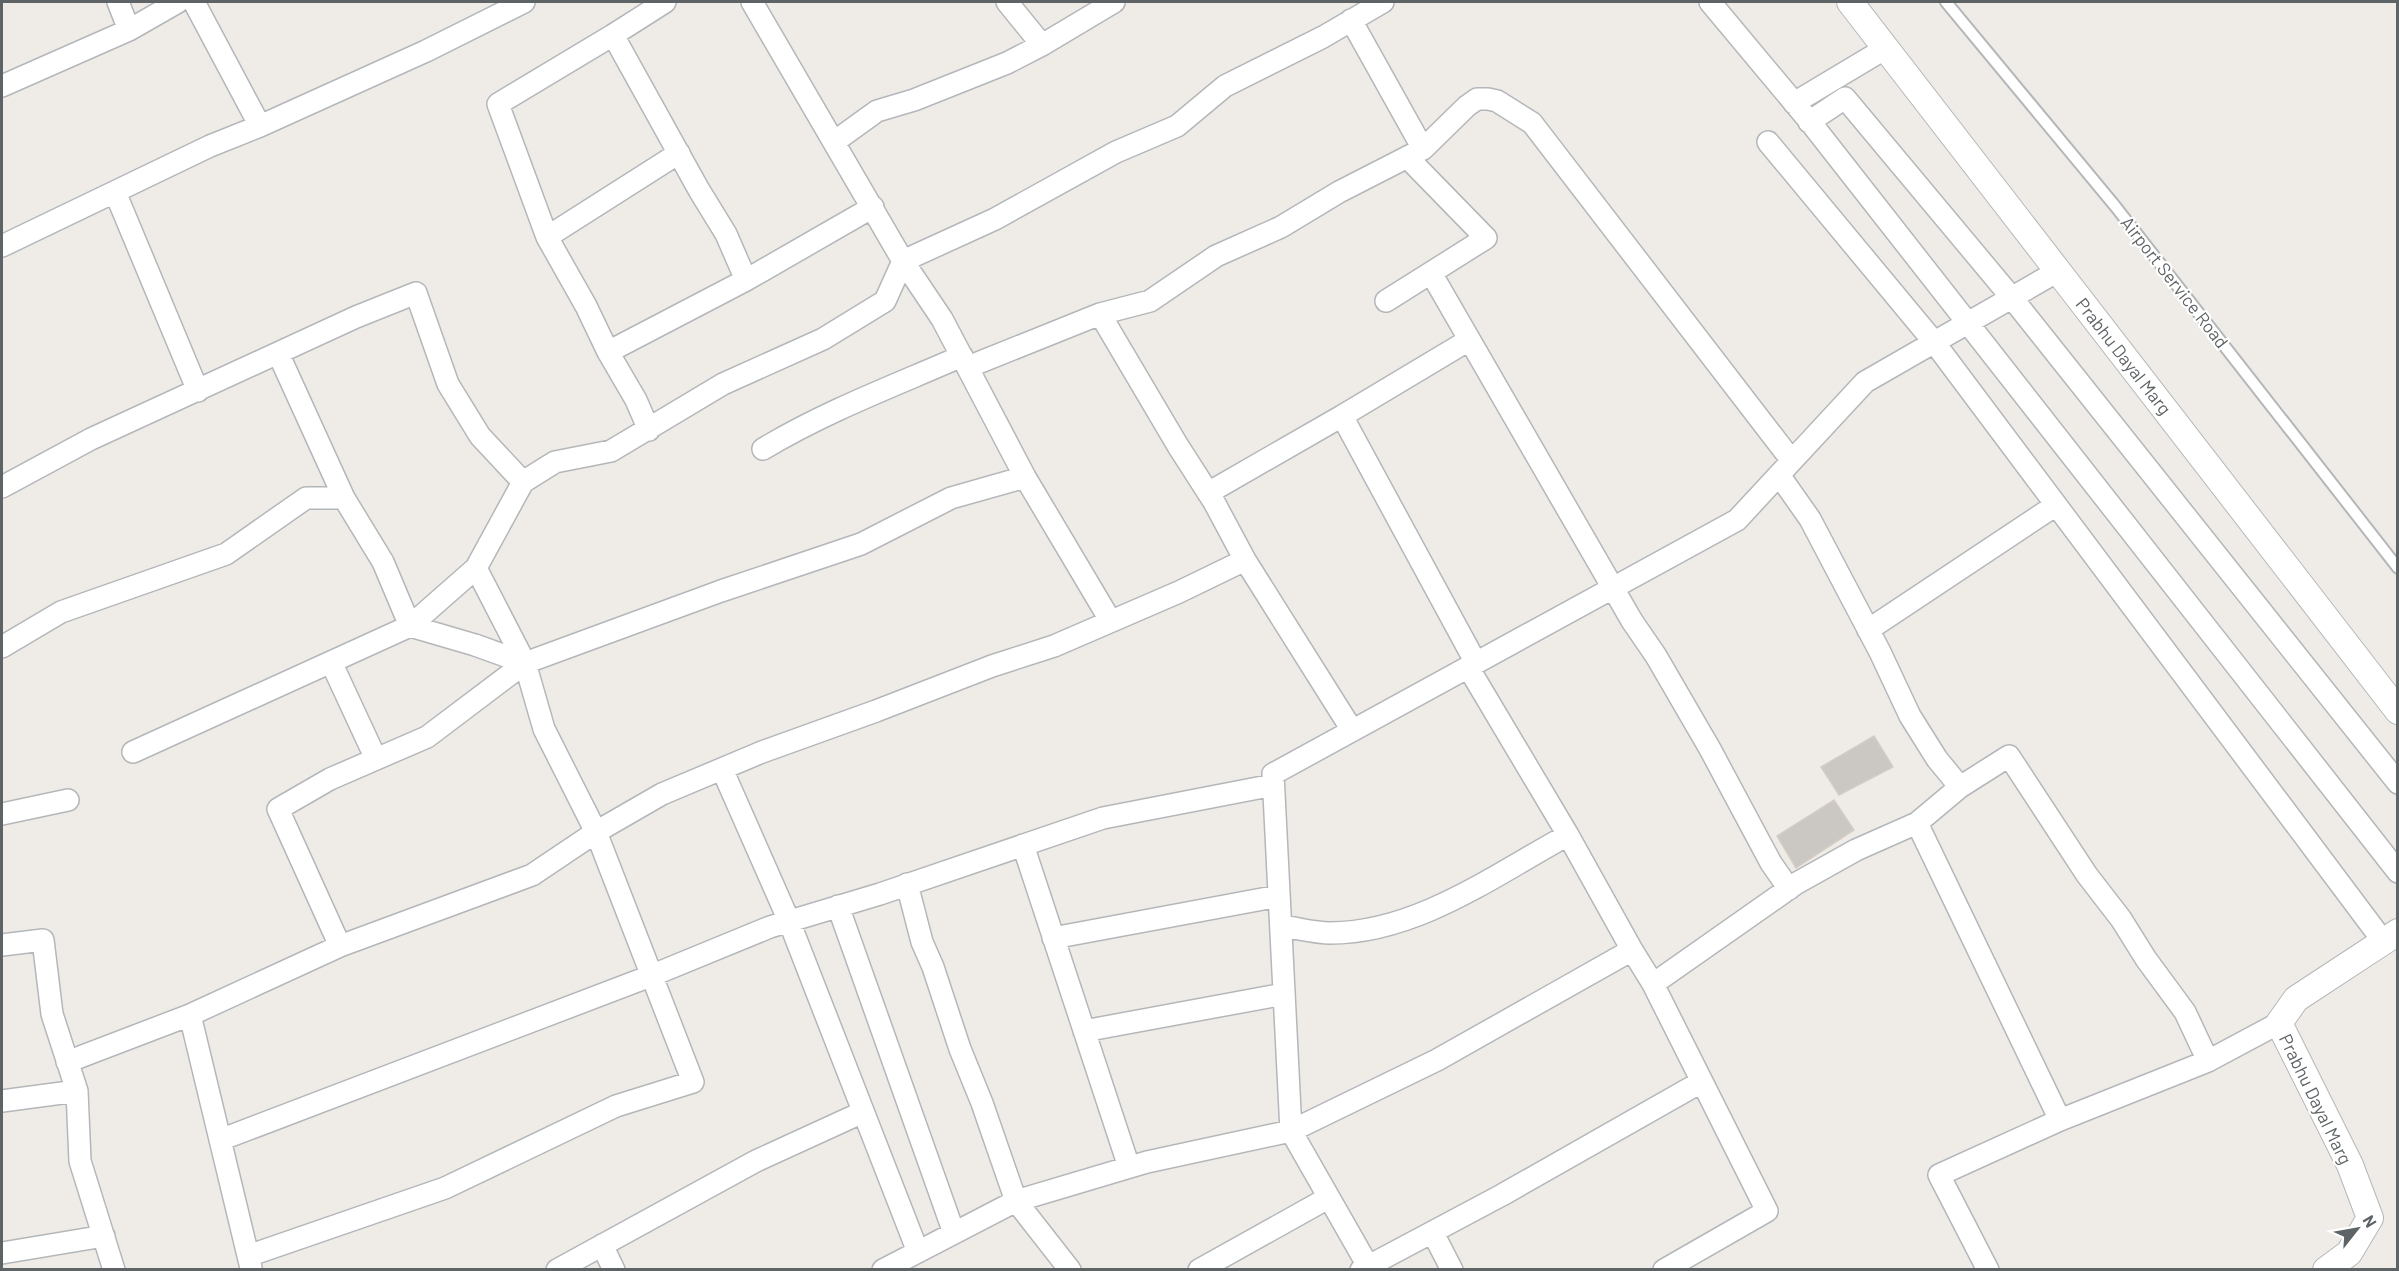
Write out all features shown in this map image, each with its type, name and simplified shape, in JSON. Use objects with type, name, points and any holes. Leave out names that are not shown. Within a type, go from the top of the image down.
[{"type":"street","points":[[118,2],[129,30]]},
{"type":"street","points":[[2,86],[129,30],[178,2]]},
{"type":"street","points":[[195,2],[260,126]]},
{"type":"street","points":[[2,246],[210,146],[260,126],[426,51],[524,2]]},
{"type":"street","points":[[649,430],[636,400],[547,237],[498,104],[665,2]]},
{"type":"street","points":[[752,2],[903,261],[942,319],[1025,477],[1110,620]]},
{"type":"street","points":[[1007,2],[1042,45]]},
{"type":"street","points":[[834,142],[877,111],[925,96],[1007,63],[1114,2]]},
{"type":"street","points":[[133,752],[410,626],[476,568],[523,482],[555,462],[611,452],[723,384],[823,339],[885,302],[903,261],[995,219],[1116,152],[1177,126],[1225,86],[1383,2]]},
{"type":"street","points":[[1710,2],[1794,103],[1968,323],[2397,872]]},
{"type":"street","name":"Prabhu Dayal Marg","points":[[1850,2],[2397,711]]},
{"type":"street","points":[[1351,20],[1415,153],[1486,238],[1386,300]]},
{"type":"street","points":[[613,34],[726,234],[746,280]]},
{"type":"street","points":[[1794,103],[1886,48]]},
{"type":"street","points":[[1809,122],[1845,98],[2012,298],[2397,783]]},
{"type":"street","points":[[764,449],[784,436],[845,408],[965,361],[1100,314],[1150,301],[1216,256],[1281,227],[1339,192],[1415,153],[1477,99],[1497,101],[1532,123],[1785,468],[1910,716],[1937,759],[1960,787]]},
{"type":"street","points":[[1768,142],[1934,342],[2056,505],[2390,937]]},
{"type":"street","points":[[547,237],[679,153]]},
{"type":"street","points":[[115,192],[198,391]]},
{"type":"street","points":[[608,352],[800,251],[873,207]]},
{"type":"street","points":[[1701,1082],[1433,1233],[1364,1268],[1291,1131],[1273,774],[1737,520],[1865,382],[2058,271]]},
{"type":"street","points":[[1431,273],[1656,656],[1771,862],[1789,889]]},
{"type":"street","points":[[2,487],[91,439],[356,317],[417,293],[448,384],[480,436],[523,482]]},
{"type":"street","points":[[1100,314],[1208,493],[1245,560],[1352,730]]},
{"type":"street","points":[[1208,493],[1469,340]]},
{"type":"street","points":[[278,353],[344,498],[383,562],[410,626]]},
{"type":"street","points":[[1342,416],[1472,665],[1653,984],[1767,1211],[1664,1269]]},
{"type":"street","points":[[340,946],[278,809],[330,779],[427,737],[525,663],[721,591],[861,544],[951,498],[1025,477]]},
{"type":"street","points":[[2,647],[61,612],[226,554],[306,498],[344,498]]},
{"type":"street","points":[[1868,630],[2056,505]]},
{"type":"street","points":[[68,1062],[190,1015],[340,946],[532,875],[597,832],[662,794],[992,666],[1054,646],[1179,592],[1245,560]]},
{"type":"street","points":[[190,1015],[250,1263],[445,1188],[616,1106],[693,1082],[597,832],[544,729],[525,663],[476,568]]},
{"type":"street","points":[[410,626],[475,645],[525,663]]},
{"type":"street","points":[[331,662],[376,759]]},
{"type":"street","points":[[1653,984],[1789,889],[1856,850],[1917,823],[1960,787],[2008,756],[2087,875],[2121,919],[2146,959],[2185,1012],[2208,1061]]},
{"type":"street","points":[[722,769],[789,921],[918,1252]]},
{"type":"street","points":[[220,1140],[789,921],[1103,818],[1273,785]]},
{"type":"street","points":[[2,814],[68,800]]},
{"type":"street","points":[[1917,823],[2060,1120]]},
{"type":"street","points":[[1281,926],[1330,933],[1385,927],[1491,881],[1531,855],[1568,835]]},
{"type":"street","points":[[1023,845],[1129,1167]]},
{"type":"street","points":[[907,884],[922,942],[933,967],[960,1049],[982,1103],[1016,1201],[1070,1269]]},
{"type":"street","points":[[1053,938],[1279,896]]},
{"type":"street","points":[[838,906],[954,1233]]},
{"type":"street","name":"Prabhu Dayal Marg","points":[[2326,1269],[2349,1253],[2370,1218],[2350,1165],[2279,1023],[2296,999],[2390,937]]},
{"type":"street","points":[[2,945],[43,940],[52,1014],[76,1091],[80,1161],[114,1269]]},
{"type":"street","points":[[883,1269],[1016,1201],[1129,1167],[1291,1131],[1437,1060],[1632,950]]},
{"type":"street","points":[[1084,1031],[1284,994]]},
{"type":"street","points":[[1988,1269],[1939,1175],[2060,1120],[2208,1061],[2279,1023]]},
{"type":"street","points":[[2,1101],[76,1091]]},
{"type":"street","points":[[557,1269],[756,1161],[863,1112]]},
{"type":"street","points":[[1198,1269],[1328,1197]]},
{"type":"street","points":[[1433,1233],[1452,1269]]},
{"type":"street","points":[[2,1253],[104,1236]]},
{"type":"street","points":[[602,1245],[614,1269]]},
{"type":"lane","name":"Airport Service Road","points":[[1946,2],[2115,206],[2397,568]]},
{"type":"building","points":[[1874,736],[1893,767],[1839,795],[1821,767]]},
{"type":"building","points":[[1834,800],[1854,830],[1796,868],[1777,836]]}]
